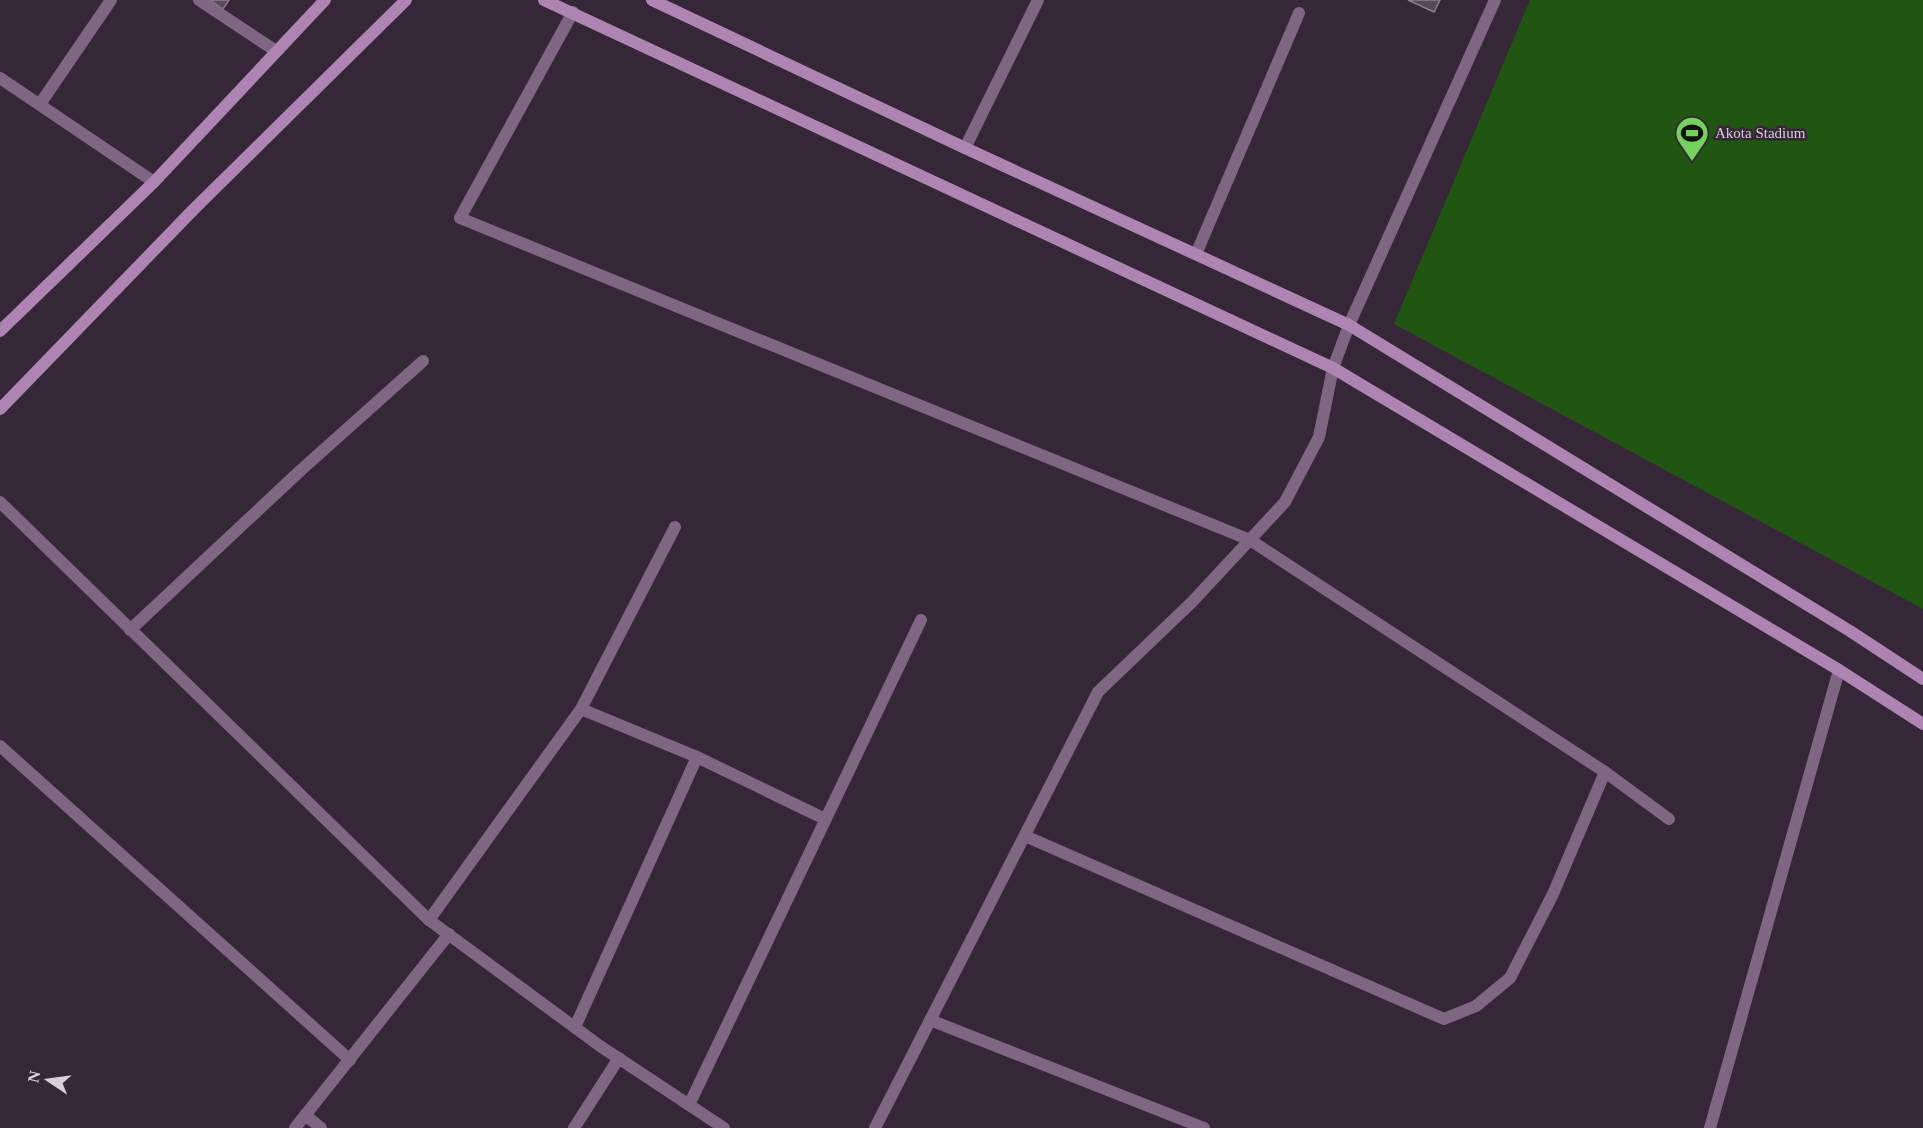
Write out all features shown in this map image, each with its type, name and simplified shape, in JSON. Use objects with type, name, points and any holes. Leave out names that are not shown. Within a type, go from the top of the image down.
[{"type":"street","points":[[40,104],[111,0]]},
{"type":"street","points":[[199,0],[276,51]]},
{"type":"street","points":[[0,331],[154,182],[325,0]]},
{"type":"street","points":[[0,409],[194,209],[406,0]]},
{"type":"street","points":[[544,0],[1333,368],[1839,670],[1923,724]]},
{"type":"street","points":[[652,0],[965,148],[1349,325],[1850,631],[1923,679]]},
{"type":"street","points":[[965,148],[1038,0]]},
{"type":"street","points":[[875,1128],[1098,692],[1192,602],[1285,502],[1319,437],[1333,368],[1349,325],[1495,0]]},
{"type":"street","points":[[573,12],[460,218],[1250,540],[1605,772],[1669,819]]},
{"type":"street","points":[[1196,254],[1299,14]]},
{"type":"street","points":[[0,78],[154,182]]},
{"type":"street","points":[[130,630],[301,470],[423,361]]},
{"type":"street","points":[[0,502],[429,920],[575,1027],[724,1128]]},
{"type":"street","points":[[429,920],[581,710],[675,527]]},
{"type":"street","points":[[689,1104],[921,620]]},
{"type":"street","points":[[1710,1128],[1839,670]]},
{"type":"street","points":[[581,710],[697,758],[825,819]]},
{"type":"street","points":[[0,746],[350,1060]]},
{"type":"street","points":[[575,1027],[697,758]]},
{"type":"street","points":[[1024,836],[1444,1019],[1476,1006],[1510,978],[1553,894],[1605,772]]},
{"type":"street","points":[[295,1128],[449,934]]},
{"type":"street","points":[[930,1020],[1204,1128]]},
{"type":"street","points":[[574,1128],[619,1058]]},
{"type":"street","points":[[305,1115],[321,1128]]},
{"type":"green space","name":"Akota Stadium","points":[[1530,0],[1923,0],[1923,609],[1394,324]]},
{"type":"building","points":[[210,0],[229,0],[223,9]]},
{"type":"building","points":[[1408,0],[1440,0],[1434,12]]},
{"type":"place","name":"Akota Stadium","points":[[1692,162]]}]
